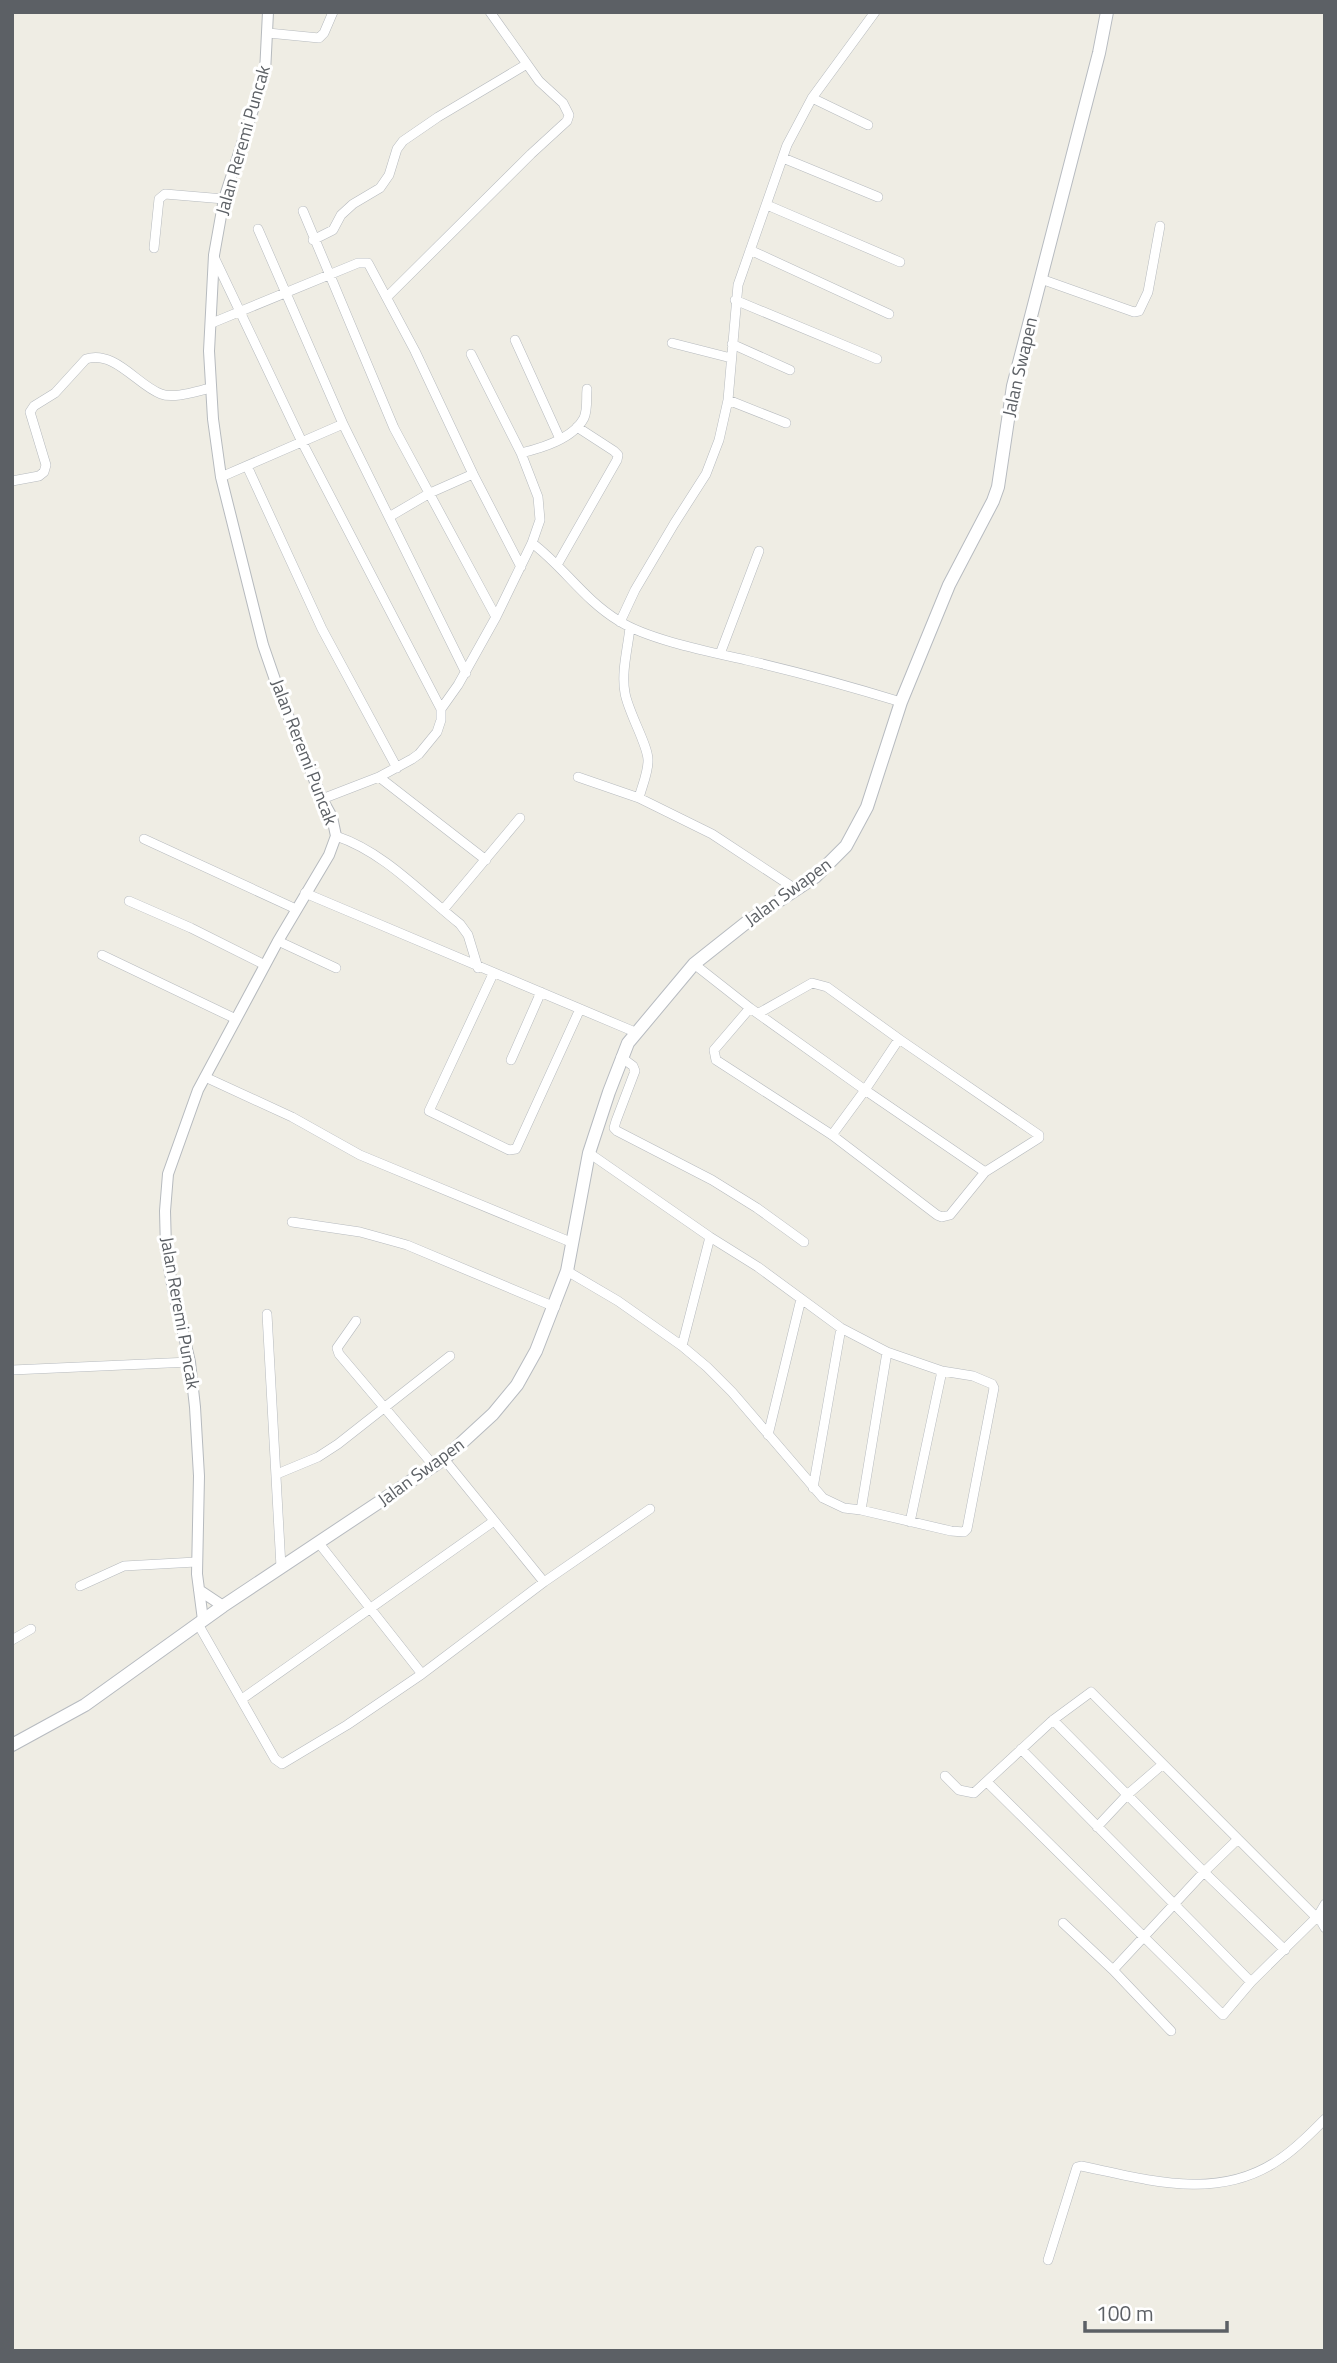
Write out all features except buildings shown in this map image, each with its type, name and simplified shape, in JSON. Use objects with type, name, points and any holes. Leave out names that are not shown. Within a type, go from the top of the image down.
[{"type":"main road","name":"Jalan Swapen","points":[[223,1606],[439,1463],[493,1414],[517,1385],[536,1351],[568,1271],[589,1153],[621,1057],[635,1032],[694,964],[747,922],[797,890],[829,864],[846,846],[856,829],[867,807],[901,702],[949,585],[998,487],[1013,386],[1099,53],[1107,12]]},
{"type":"main road","points":[[12,1745],[85,1705],[223,1606]]},
{"type":"street","name":"Jalan Reremi Puncak","points":[[201,1622],[197,1562],[198,1476],[195,1407],[190,1362],[166,1249],[165,1211],[169,1174],[198,1090],[278,941],[329,855],[336,836],[331,817],[283,703],[263,645],[221,477],[211,388],[209,351],[214,255],[224,199],[265,73],[268,12]]},
{"type":"street","points":[[268,33],[318,38],[324,33],[333,12]]},
{"type":"street","points":[[387,297],[567,121],[569,111],[538,81],[490,12]]},
{"type":"street","points":[[620,622],[635,590],[706,474],[719,440],[728,400],[735,300],[783,158],[813,98],[875,12]]},
{"type":"street","points":[[313,240],[333,230],[341,215],[353,204],[380,188],[389,175],[397,149],[403,141],[527,64]]},
{"type":"street","points":[[813,98],[868,125]]},
{"type":"street","points":[[783,158],[878,197]]},
{"type":"street","points":[[154,248],[161,195],[224,199]]},
{"type":"street","points":[[767,205],[900,262]]},
{"type":"street","points":[[303,211],[394,428],[496,617]]},
{"type":"street","points":[[1041,279],[1134,312],[1139,311],[1148,292],[1160,226]]},
{"type":"street","points":[[258,229],[343,425],[466,673]]},
{"type":"street","points":[[750,250],[889,314]]},
{"type":"street","points":[[214,255],[302,442],[441,709],[437,732],[419,754],[379,777],[322,799]]},
{"type":"street","points":[[212,323],[358,263],[368,263],[521,567]]},
{"type":"street","points":[[735,300],[877,359]]},
{"type":"street","points":[[515,340],[560,439]]},
{"type":"street","points":[[672,343],[731,359]]},
{"type":"street","points":[[732,344],[790,370]]},
{"type":"street","points":[[441,709],[466,673],[496,617],[532,543],[540,520],[540,508],[521,453],[471,354]]},
{"type":"street","points":[[12,481],[38,476],[44,472],[46,465],[30,412],[34,406],[55,393],[86,359],[99,359],[127,370],[164,396],[211,388]]},
{"type":"street","points":[[521,453],[560,439],[577,427],[586,410],[587,389]]},
{"type":"street","points":[[728,400],[786,423]]},
{"type":"street","points":[[221,477],[343,425]]},
{"type":"street","points":[[557,565],[618,455],[577,427]]},
{"type":"street","points":[[247,466],[317,620],[397,768]]},
{"type":"street","points":[[389,517],[430,493],[473,474]]},
{"type":"street","points":[[532,543],[593,603],[630,627],[720,654],[825,678],[901,702]]},
{"type":"street","points":[[720,654],[759,551]]},
{"type":"street","points":[[630,627],[625,693],[648,756],[639,798]]},
{"type":"street","points":[[379,777],[486,860]]},
{"type":"street","points":[[578,777],[639,798],[712,834],[797,890]]},
{"type":"street","points":[[443,910],[520,818]]},
{"type":"street","points":[[336,836],[371,852],[464,928],[478,968]]},
{"type":"street","points":[[144,839],[296,909]]},
{"type":"street","points":[[305,893],[635,1032]]},
{"type":"street","points":[[129,901],[265,965]]},
{"type":"street","points":[[278,941],[336,968]]},
{"type":"street","points":[[102,955],[236,1019]]},
{"type":"street","points":[[694,964],[865,1090],[985,1172]]},
{"type":"street","points":[[493,974],[429,1111],[509,1150],[516,1149],[580,1009]]},
{"type":"street","points":[[817,984],[827,987],[900,1039],[1039,1135],[1039,1138],[985,1172],[955,1210],[942,1217],[832,1135],[713,1057],[714,1050],[755,1010],[782,1002],[808,985],[817,984]]},
{"type":"street","points":[[511,1060],[541,992]]},
{"type":"street","points":[[832,1135],[900,1039]]},
{"type":"street","points":[[621,1057],[632,1064],[635,1072],[614,1128],[712,1180],[804,1242]]},
{"type":"street","points":[[205,1077],[292,1117],[360,1155],[573,1243]]},
{"type":"street","points":[[568,1271],[618,1301],[707,1367],[732,1392],[813,1488],[833,1504],[959,1532],[966,1530],[994,1388],[987,1381],[942,1371],[887,1352],[841,1328],[589,1153]]},
{"type":"street","points":[[292,1222],[360,1232],[408,1245],[555,1307]]},
{"type":"street","points":[[682,1346],[710,1237]]},
{"type":"street","points":[[768,1435],[801,1299]]},
{"type":"street","points":[[267,1314],[281,1567]]},
{"type":"street","points":[[356,1321],[337,1351],[385,1408],[494,1521],[544,1582]]},
{"type":"street","points":[[813,1488],[841,1328]]},
{"type":"street","points":[[861,1510],[887,1352]]},
{"type":"street","points":[[276,1474],[318,1457],[450,1356]]},
{"type":"street","points":[[12,1370],[190,1362]]},
{"type":"street","points":[[910,1522],[942,1371]]},
{"type":"street","points":[[201,1622],[275,1759],[282,1764],[422,1674],[544,1582],[650,1508]]},
{"type":"street","points":[[242,1699],[494,1521]]},
{"type":"street","points":[[318,1542],[422,1674]]},
{"type":"street","points":[[80,1586],[124,1566],[197,1562]]},
{"type":"street","points":[[199,1590],[223,1606]]},
{"type":"street","points":[[12,1640],[31,1629]]},
{"type":"street","points":[[945,1776],[959,1790],[974,1793],[1053,1720],[1091,1692],[1320,1922]]},
{"type":"street","points":[[1053,1720],[1284,1950]]},
{"type":"street","points":[[1021,1749],[1251,1982]]},
{"type":"street","points":[[1097,1827],[1127,1795],[1163,1764]]},
{"type":"street","points":[[988,1782],[1223,2014],[1284,1950],[1320,1922]]},
{"type":"street","points":[[1113,1970],[1238,1839]]},
{"type":"street","points":[[1320,1922],[1318,1913],[1325,1904]]},
{"type":"street","points":[[1063,1923],[1113,1970],[1171,2031]]},
{"type":"street","points":[[1048,2260],[1077,2167],[1184,2185],[1231,2182],[1258,2173],[1281,2159],[1325,2119]]}]
